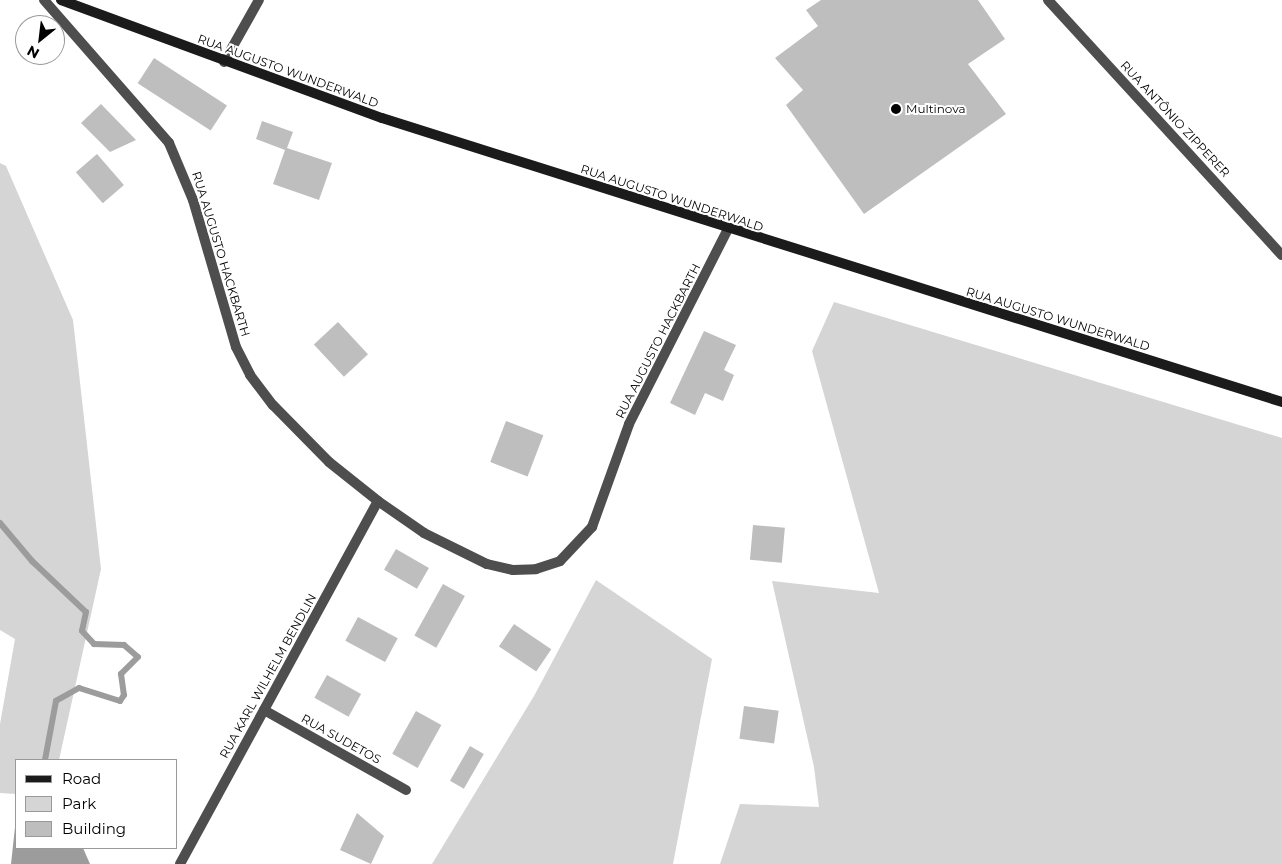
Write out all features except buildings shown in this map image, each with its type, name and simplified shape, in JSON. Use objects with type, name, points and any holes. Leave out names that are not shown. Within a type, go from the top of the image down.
[{"type":"main road","name":"RUA AUGUSTO WUNDERWALD","points":[[61,0],[224,62],[382,118],[728,229],[1282,402]]},
{"type":"street","name":"RUA AUGUSTO HACKBARTH","points":[[44,0],[169,143],[193,200],[230,330],[250,375],[298,432],[378,501],[424,533],[487,564],[513,570],[536,569],[560,561],[592,527],[629,424],[728,229]]},
{"type":"street","points":[[224,62],[259,0]]},
{"type":"street","name":"RUA ANTÔNIO ZIPPERER","points":[[1048,0],[1282,255]]},
{"type":"street","name":"RUA KARL WILHELM BENDLIN","points":[[180,864],[378,501]]},
{"type":"street","name":"RUA SUDETOS","points":[[264,710],[406,790]]},
{"type":"green space","points":[[0,163],[6,166],[73,320],[101,569],[59,759],[15,759],[15,794],[0,793],[0,724],[15,639],[0,630]]},
{"type":"green space","points":[[834,302],[1282,438],[1282,864],[720,864],[740,804],[819,807],[814,767],[772,581],[879,593],[812,351]]},
{"type":"green space","points":[[596,580],[712,659],[673,864],[432,864],[534,696]]},
{"type":"shaded area","points":[[15,827],[15,849],[83,849],[90,864],[11,864]]},
{"type":"waterway","points":[[0,523],[32,561],[86,612],[82,631],[94,644],[124,645],[138,657],[121,674],[124,695],[120,701],[79,688],[56,701],[45,759]]},
{"type":"place","name":"Multinova","points":[[896,109]]}]
